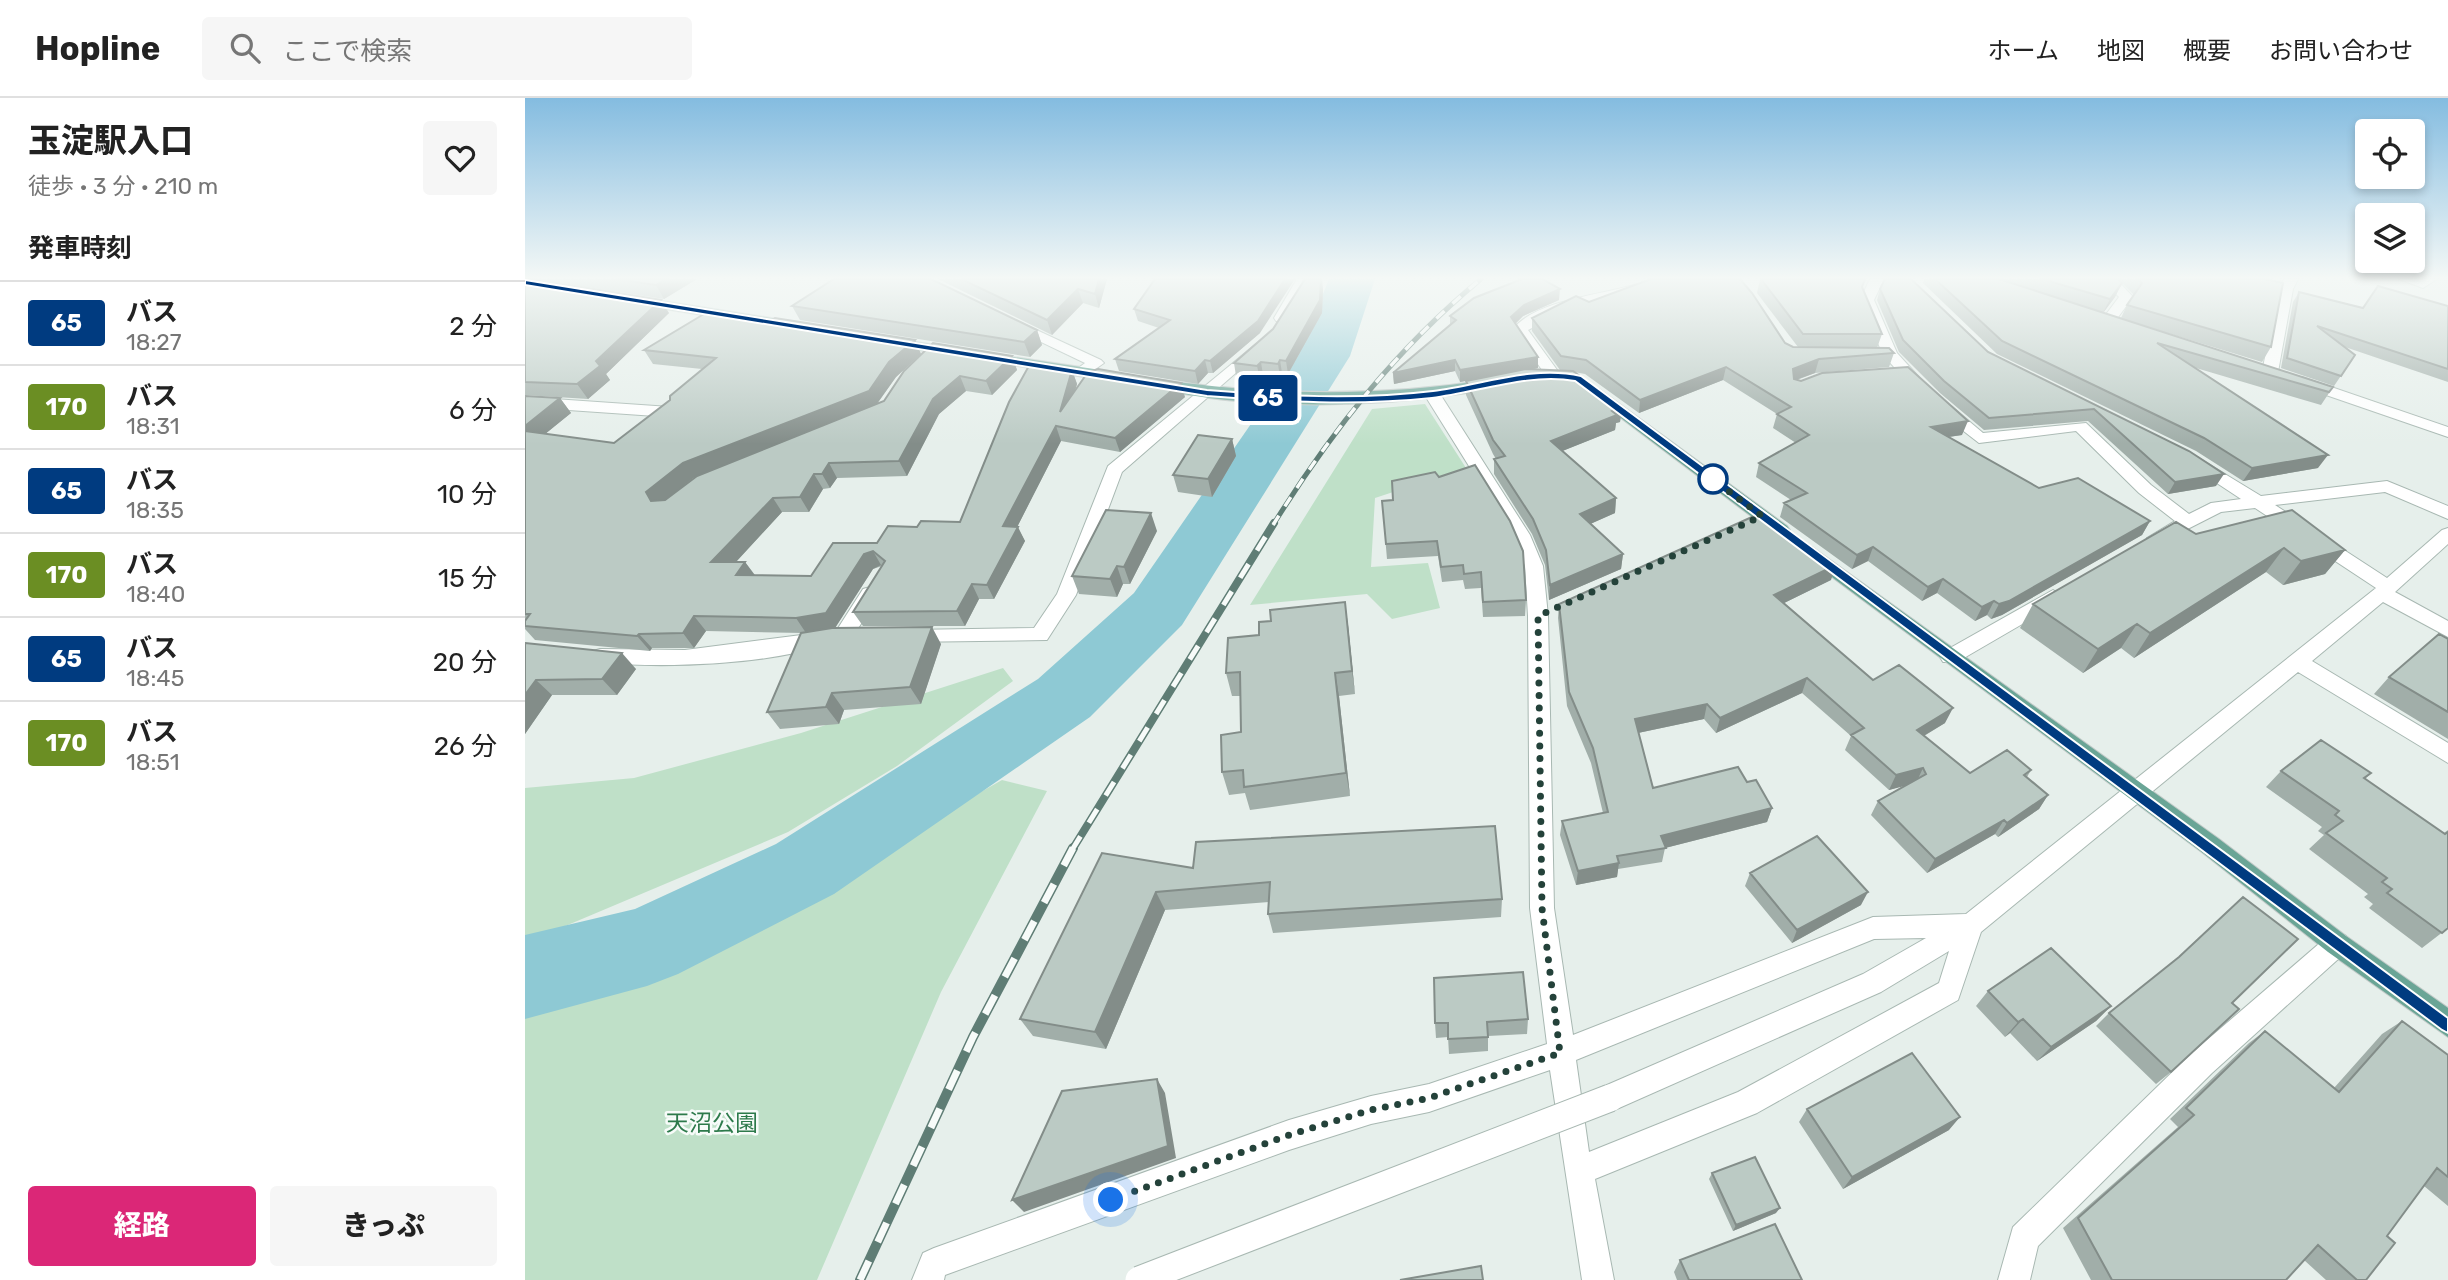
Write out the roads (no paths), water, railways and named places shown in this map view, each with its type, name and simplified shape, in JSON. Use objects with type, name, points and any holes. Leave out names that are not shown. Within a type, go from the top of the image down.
[{"type":"main road","points":[[869,338],[1207,393],[1281,399],[1332,400],[1432,394],[1552,374],[1582,382],[2448,1024]]},
{"type":"street","points":[[1036,334],[1096,363],[1082,372]]},
{"type":"street","points":[[579,654],[652,661],[729,656],[843,636],[1040,635],[1066,595],[1095,526],[1114,470],[1207,393],[1270,334]]},
{"type":"street","points":[[1522,334],[1552,374]]},
{"type":"street","points":[[1878,334],[1884,355],[1979,438],[2080,426],[2145,489],[2186,521]]},
{"type":"street","points":[[2274,334],[2264,370],[2448,432]]},
{"type":"street","points":[[920,365],[936,349]]},
{"type":"street","points":[[1880,375],[1906,373]]},
{"type":"street","points":[[1432,394],[1521,535],[1534,566],[1544,613],[1542,908],[1560,1053],[1598,1280]]},
{"type":"street","points":[[525,402],[670,412]]},
{"type":"street","points":[[2176,451],[2257,501],[2385,590],[2448,630]]},
{"type":"street","points":[[2138,548],[2217,507],[2387,486],[2448,513]]},
{"type":"street","points":[[1737,527],[1762,516]]},
{"type":"street","points":[[1139,1280],[1610,1098],[1872,983],[1971,925],[2295,660],[2385,590],[2448,534]]},
{"type":"street","points":[[843,636],[882,574]]},
{"type":"street","points":[[1950,657],[2068,589]]},
{"type":"street","points":[[2295,660],[2448,754]]},
{"type":"street","points":[[928,1280],[934,1264],[1289,1135],[1371,1110],[1429,1098],[1560,1053],[1874,928],[1971,925]]},
{"type":"street","points":[[1579,1171],[1747,1103],[1949,991],[1971,925]]},
{"type":"street","points":[[2014,1280],[2024,1238],[2202,1063],[2337,944]]},
{"type":"waterway","points":[[525,977],[647,946],[805,869],[1064,698],[1158,609],[1324,356],[1332,334]]},
{"type":"railway","points":[[1273,525],[1342,425],[1393,363],[1421,334]]},
{"type":"railway","points":[[1072,850],[1274,523]]},
{"type":"railway","points":[[860,1280],[973,1037],[1073,848]]},
{"type":"park label","name":"天沼公園","points":[[712,1123]]}]
